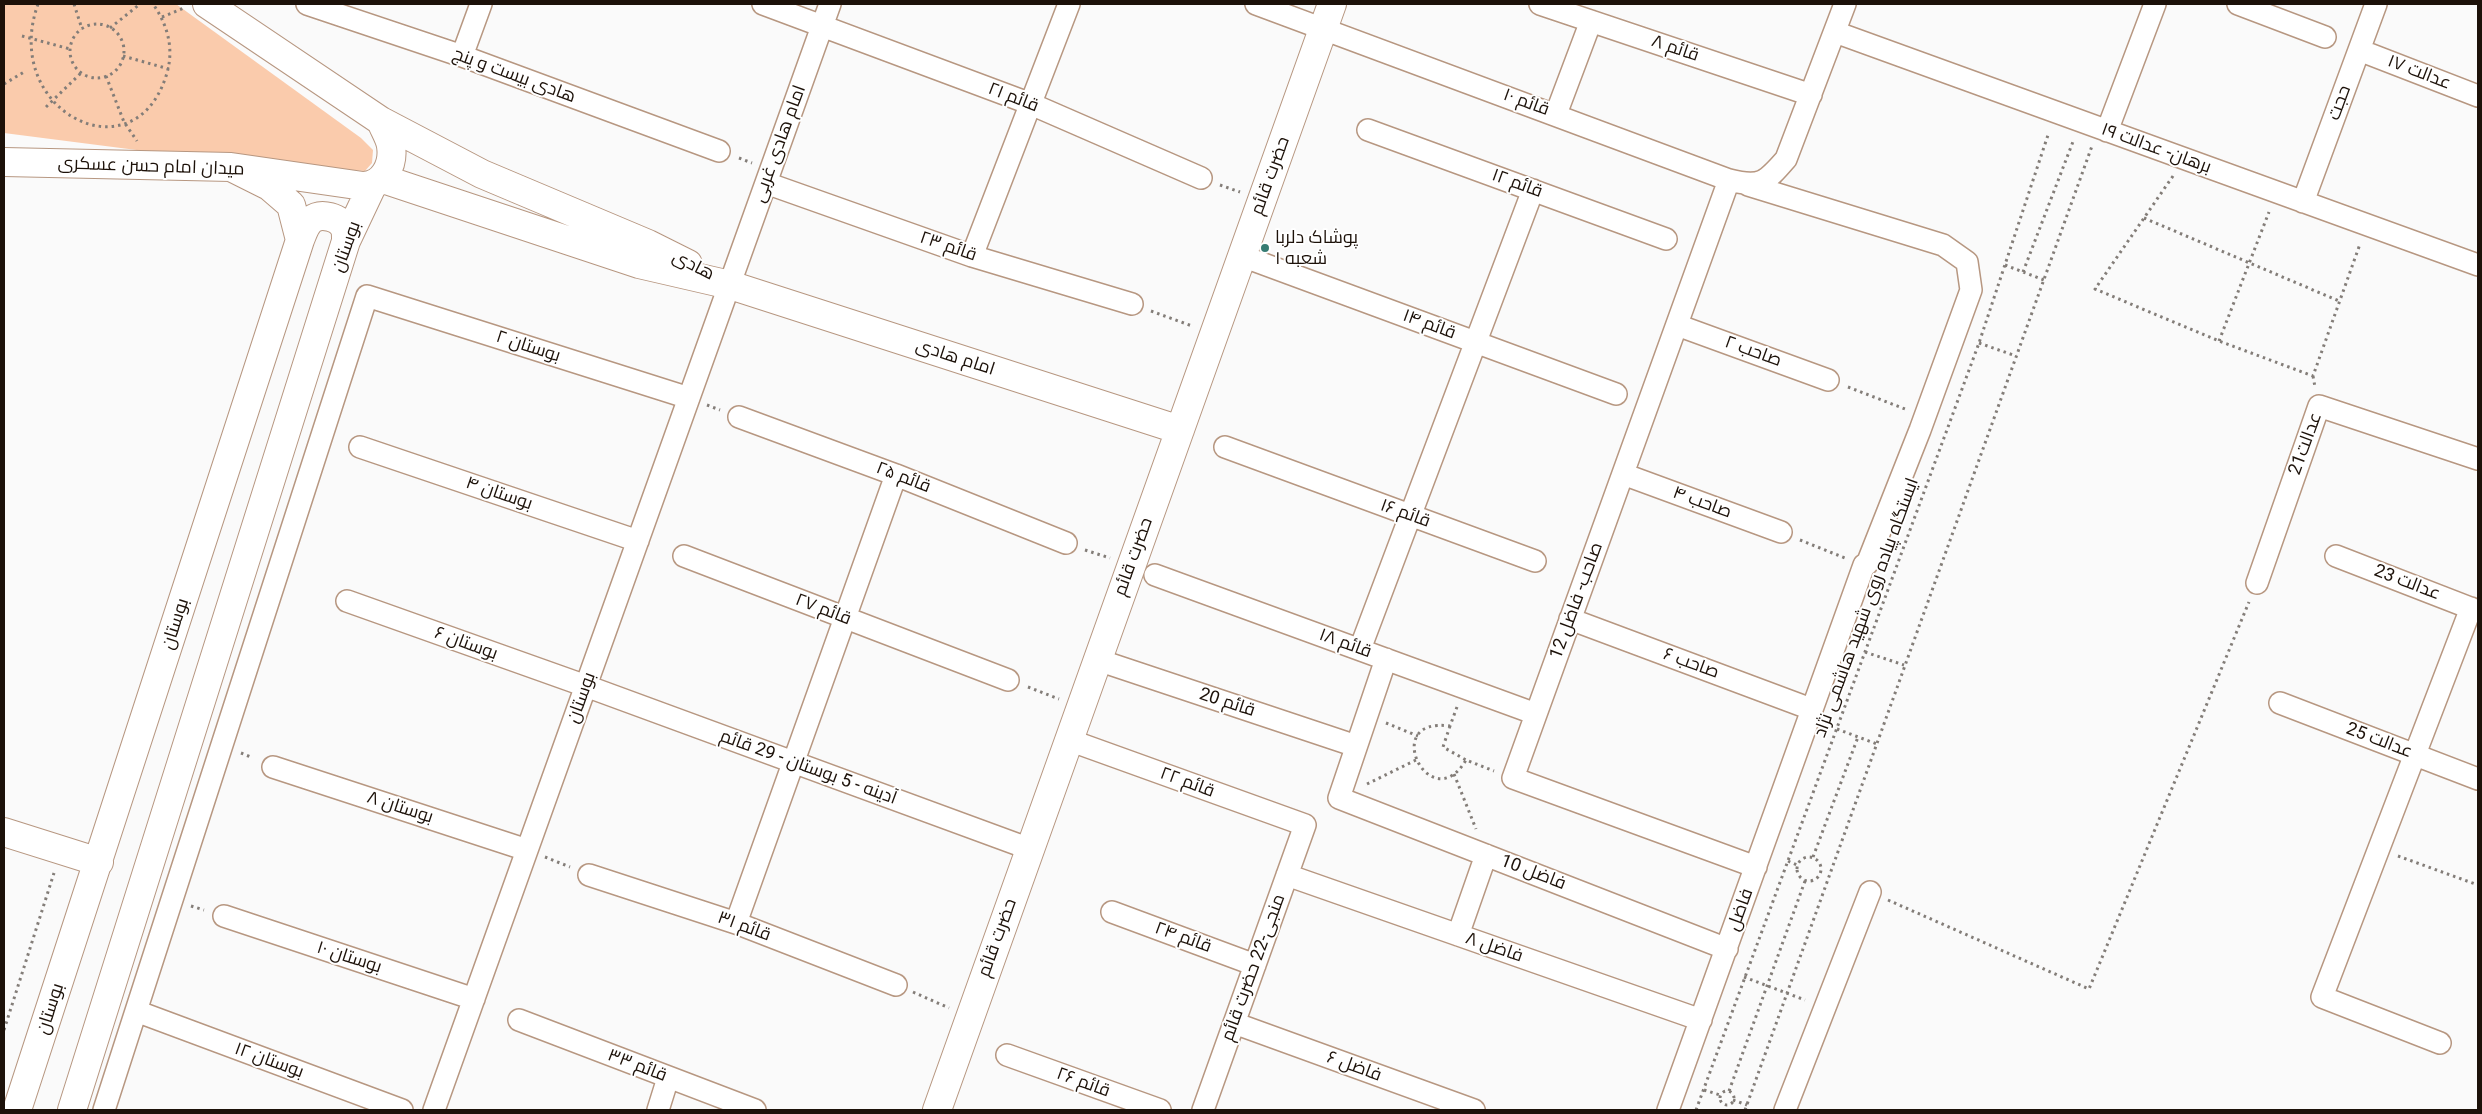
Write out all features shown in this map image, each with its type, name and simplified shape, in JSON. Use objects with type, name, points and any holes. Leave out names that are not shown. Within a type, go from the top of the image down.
[{"type":"street","name":"هادی بیست و پنج","points":[[308,4],[462,56],[719,151]]},
{"type":"street","points":[[462,56],[481,4]]},
{"type":"street","name":"قائم ۲۱","points":[[763,4],[1031,104],[1201,178]]},
{"type":"street","name":"امام هادی غربی","points":[[730,285],[830,4]]},
{"type":"street","points":[[972,256],[1069,4]]},
{"type":"street","name":"قائم ۱۰","points":[[1256,4],[1328,16],[1556,114],[1738,183],[1943,245],[1967,262],[1971,290],[1924,416]]},
{"type":"street","name":"قائم ۸","points":[[1540,4],[1811,95]]},
{"type":"street","points":[[1738,183],[1768,179],[1786,159],[1845,4]]},
{"type":"street","points":[[2095,127],[2155,4]]},
{"type":"street","points":[[2238,4],[2325,37]]},
{"type":"street","name":"حجت","points":[[2303,202],[2376,4]]},
{"type":"street","points":[[196,5],[381,121],[391,145],[391,156],[378,183]]},
{"type":"street","name":"حضرت قائم","points":[[937,1110],[1098,660],[1143,570],[1180,430],[1328,16]]},
{"type":"street","points":[[1556,114],[1591,21]]},
{"type":"street","name":"برهان- عدالت ۱۹","points":[[1835,32],[2478,265]]},
{"type":"street","name":"عدالت ۱۷","points":[[2359,50],[2478,96]]},
{"type":"street","name":"هادی","points":[[381,121],[482,174],[648,244],[730,285]]},
{"type":"street","name":"قائم ۱۲","points":[[1368,130],[1666,240]]},
{"type":"street","name":"میدان امام حسن عسکری","points":[[4,162],[231,167],[324,182],[378,183]]},
{"type":"street","points":[[231,167],[269,186],[291,205],[300,240]]},
{"type":"street","name":"قائم ۲۳","points":[[769,176],[972,256],[1132,304]]},
{"type":"street","name":"هادی","points":[[378,183],[639,264],[730,285]]},
{"type":"street","name":"بوستان","points":[[72,1110],[346,241],[378,183]]},
{"type":"street","name":"صاحب- فاضل 12","points":[[1513,778],[1677,325],[1738,183]]},
{"type":"street","points":[[1360,650],[1533,190]]},
{"type":"street","name":"بوستان","points":[[17,1110],[300,240],[305,227],[312,218],[326,216],[337,219],[344,228],[346,241]]},
{"type":"street","name":"قائم ۱۴","points":[[1242,256],[1616,394]]},
{"type":"street","name":"بوستان","points":[[434,1110],[730,285]]},
{"type":"street","name":"امام هادی","points":[[730,285],[1180,430]]},
{"type":"street","name":"بوستان ۲","points":[[222,745],[367,296],[689,398]]},
{"type":"street","name":"صاحب ۲","points":[[1677,325],[1828,380]]},
{"type":"street","name":"21عدالت","points":[[2257,583],[2319,406],[2478,459]]},
{"type":"street","name":"فاضل","points":[[1668,1110],[1811,709],[1814,709],[1864,565],[1870,555],[1924,416]]},
{"type":"street","name":"قائم ۲۵","points":[[739,417],[896,475],[1066,542]]},
{"type":"street","name":"بوستان ۴","points":[[360,447],[638,540]]},
{"type":"street","name":"قائم ۱۶","points":[[1226,447],[1535,561]]},
{"type":"street","name":"صاحب ۴","points":[[1622,474],[1781,532]]},
{"type":"street","points":[[736,923],[896,475]]},
{"type":"street","name":"قائم ۲۷","points":[[684,556],[1008,680]]},
{"type":"street","name":"عدالت 23","points":[[2336,556],[2475,609]]},
{"type":"street","name":"قائم ۱۸","points":[[1143,570],[1536,714]]},
{"type":"street","name":"بوستان ۶","points":[[347,601],[586,686]]},
{"type":"street","points":[[2440,1042],[2322,997],[2415,755],[2475,609]]},
{"type":"street","name":"صاحب ۶","points":[[1570,619],[1811,709]]},
{"type":"street","points":[[1339,798],[1386,659]]},
{"type":"street","name":"قائم 20","points":[[1098,660],[1356,746]]},
{"type":"street","name":"آدینه - 5 بوستان - 29 قائم","points":[[586,686],[1030,849]]},
{"type":"street","name":"عدالت 25","points":[[2280,703],[2478,779]]},
{"type":"street","name":"قائم ۲۲","points":[[1069,740],[1305,825]]},
{"type":"street","points":[[104,1110],[222,745]]},
{"type":"street","name":"بوستان ۸","points":[[273,767],[527,850]]},
{"type":"street","points":[[1513,778],[1756,867]]},
{"type":"street","name":"فاضل 10","points":[[1339,798],[1727,949]]},
{"type":"street","name":"منجی-22 حضرت قائم","points":[[1203,1110],[1305,825]]},
{"type":"street","points":[[4,832],[99,862]]},
{"type":"street","points":[[1458,935],[1486,855]]},
{"type":"street","name":"قائم ۳۱","points":[[589,875],[736,923],[896,985]]},
{"type":"street","name":"فاضل ۸","points":[[1287,875],[1701,1020]]},
{"type":"street","points":[[1785,1110],[1870,892]]},
{"type":"street","name":"قائم ۲۴","points":[[1112,912],[1255,965]]},
{"type":"street","name":"بوستان ۱۰","points":[[224,916],[474,999]]},
{"type":"street","name":"بوستان ۱۲","points":[[136,1011],[402,1110]]},
{"type":"street","name":"قائم ۳۳","points":[[519,1020],[755,1110]]},
{"type":"street","name":"فاضل ۶","points":[[1234,1023],[1474,1110]]},
{"type":"street","name":"قائم ۲۶","points":[[1007,1055],[1160,1110]]},
{"type":"street","points":[[658,1110],[668,1078]]},
{"type":"path","points":[[28,19],[38,4]]},
{"type":"path","points":[[74,4],[82,29]]},
{"type":"path","points":[[110,28],[140,4]]},
{"type":"path","points":[[71,122],[94,127],[124,122],[140,113],[153,101],[163,86],[169,69],[171,52],[168,34],[162,17],[153,4]]},
{"type":"path","points":[[162,17],[196,5]]},
{"type":"path","points":[[91,24],[101,24],[110,28],[119,35],[123,45],[123,56],[114,72],[106,76],[89,77],[81,73],[71,58],[70,49],[76,34],[91,24]]},
{"type":"path","points":[[22,46],[22,36],[25,28]]},
{"type":"path","points":[[22,36],[70,49]]},
{"type":"path","points":[[123,56],[169,69]]},
{"type":"path","points":[[22,64],[27,80]]},
{"type":"path","points":[[4,84],[24,72]]},
{"type":"path","points":[[46,107],[81,73]]},
{"type":"path","points":[[106,76],[124,122]]},
{"type":"path","points":[[42,104],[50,111]]},
{"type":"path","name":"ایستگاه پیاده روی شهید هاشمی نژاد","points":[[1696,1110],[1978,342],[2056,113]]},
{"type":"path","points":[[2023,272],[2095,127]]},
{"type":"path","points":[[1745,1110],[2044,280],[2095,127]]},
{"type":"path","points":[[719,151],[769,176]]},
{"type":"path","points":[[2184,159],[2095,289],[2219,341],[2313,376],[2366,225]]},
{"type":"path","points":[[1201,178],[1262,200]]},
{"type":"path","points":[[2219,341],[2276,192]]},
{"type":"path","points":[[2144,218],[2339,302]]},
{"type":"path","points":[[2005,265],[2044,280]]},
{"type":"path","points":[[1132,304],[1214,334]]},
{"type":"path","points":[[1978,342],[2016,356]]},
{"type":"path","points":[[1828,380],[1924,416]]},
{"type":"path","points":[[689,398],[739,417]]},
{"type":"path","points":[[1781,532],[1864,565]]},
{"type":"path","points":[[1066,542],[1143,570]]},
{"type":"path","points":[[1870,892],[2089,989],[2257,583]]},
{"type":"path","points":[[1865,652],[1904,665]]},
{"type":"path","points":[[1008,680],[1081,708]]},
{"type":"path","points":[[1464,688],[1443,747],[1466,760],[1513,778]]},
{"type":"path","points":[[1367,715],[1418,736]]},
{"type":"path","points":[[1450,726],[1438,724],[1427,728],[1418,736],[1414,752],[1416,760],[1422,770],[1431,776],[1443,778],[1454,774],[1466,760]]},
{"type":"path","points":[[1837,729],[1877,744]]},
{"type":"path","points":[[1813,857],[1858,737]]},
{"type":"path","points":[[222,745],[273,767]]},
{"type":"path","points":[[1339,798],[1416,760]]},
{"type":"path","points":[[1454,774],[1486,855]]},
{"type":"path","points":[[2379,849],[2478,885]]},
{"type":"path","points":[[4,1030],[62,850]]},
{"type":"path","points":[[527,850],[589,875]]},
{"type":"path","points":[[1813,857],[1821,866],[1821,872],[1812,881],[1805,881],[1797,872],[1797,865],[1800,860],[1813,857]]},
{"type":"path","points":[[1788,861],[1797,865]]},
{"type":"path","points":[[1821,872],[1830,875]]},
{"type":"path","points":[[1729,1091],[1805,881]]},
{"type":"path","points":[[172,899],[224,916]]},
{"type":"path","points":[[1744,977],[1825,1007]]},
{"type":"path","points":[[896,985],[970,1017]]},
{"type":"path","points":[[1704,1090],[1720,1095]]},
{"type":"path","points":[[1720,1095],[1725,1091],[1729,1091]]},
{"type":"path","points":[[1724,1105],[1729,1105],[1733,1100],[1733,1094],[1729,1091]]},
{"type":"path","points":[[1720,1095],[1721,1102],[1724,1105]]},
{"type":"path","points":[[1733,1100],[1747,1105]]},
{"type":"path","points":[[1722,1110],[1724,1105]]},
{"type":"shaded area","points":[[4,4],[176,4],[361,138],[373,150],[372,163],[365,171],[230,162],[4,133]]},
{"type":"place","name":"پوشاک دلربا شعبه ۱","points":[[1265,248]]}]
